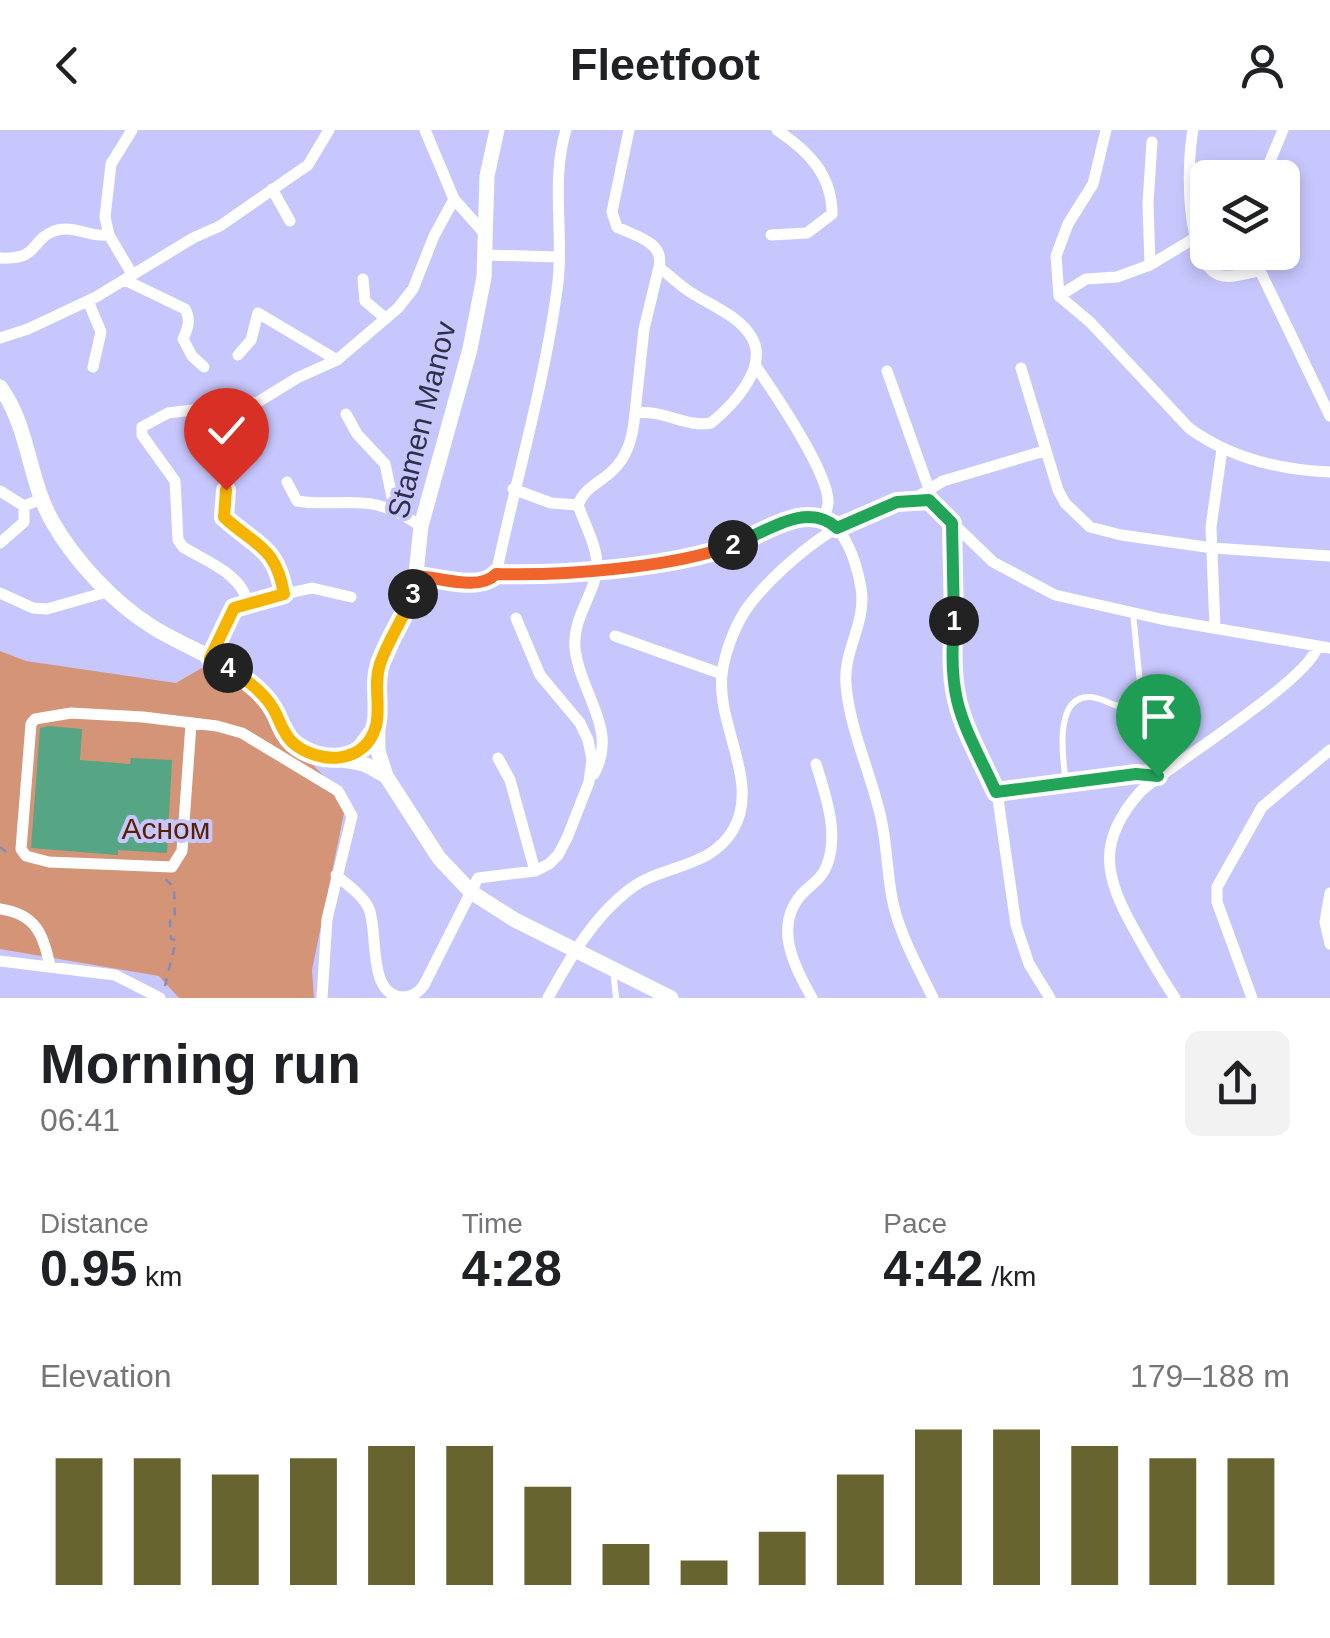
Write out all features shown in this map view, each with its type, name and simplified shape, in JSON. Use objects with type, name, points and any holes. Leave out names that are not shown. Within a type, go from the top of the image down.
[{"type":"street","points":[[132,130],[111,164],[105,217],[109,234],[129,277],[185,308],[185,346],[204,368]]},
{"type":"street","points":[[0,338],[28,330],[88,301],[220,226],[308,165],[329,130]]},
{"type":"street","points":[[424,130],[454,199],[485,234]]},
{"type":"street","name":"Stamen Manov","points":[[386,776],[378,751],[376,725],[380,662],[405,615],[416,576],[421,526],[467,363],[481,296],[487,176],[497,130]]},
{"type":"street","points":[[416,576],[478,583],[496,574],[554,308],[559,257],[558,168],[566,130]]},
{"type":"street","points":[[336,875],[366,902],[372,914],[375,964],[380,979],[394,995],[414,995],[424,984],[478,878],[535,870],[558,855],[601,761],[604,740],[580,674],[575,644],[577,623],[596,569],[595,552],[578,505],[581,496],[622,459],[630,446],[644,329],[662,257],[657,247],[613,222],[629,130]]},
{"type":"street","points":[[772,235],[807,233],[832,214],[828,181],[798,144],[776,130]]},
{"type":"street","points":[[1106,130],[1094,184],[1068,224],[1056,256],[1059,296],[1090,322],[1190,428],[1222,449],[1274,465],[1330,472]]},
{"type":"street","points":[[1191,160],[1193,130]]},
{"type":"street","points":[[1270,160],[1283,130]]},
{"type":"street","points":[[1150,266],[1148,203],[1152,142]]},
{"type":"street","points":[[272,189],[290,221]]},
{"type":"street","points":[[248,602],[243,586],[178,540],[175,481],[141,429],[168,413],[258,402],[336,360],[398,308],[413,289],[454,199]]},
{"type":"street","points":[[0,258],[17,259],[32,253],[48,234],[60,229],[77,229],[94,236],[109,234]]},
{"type":"street","points":[[1059,296],[1086,279],[1117,277],[1150,266],[1190,240]]},
{"type":"street","points":[[485,254],[559,257]]},
{"type":"street","points":[[659,267],[750,334],[755,365],[825,483],[828,503],[824,518]]},
{"type":"street","points":[[1214,270],[1222,276],[1258,271],[1330,416]]},
{"type":"street","points":[[362,279],[365,301],[384,317]]},
{"type":"street","points":[[88,301],[100,332],[93,368]]},
{"type":"street","points":[[238,355],[250,340],[258,314],[336,360]]},
{"type":"street","points":[[635,413],[660,412],[693,423],[710,423],[733,403],[755,365]]},
{"type":"street","points":[[1020,368],[1044,450],[1065,503],[1090,527],[1213,548],[1330,556]]},
{"type":"street","points":[[887,371],[929,489]]},
{"type":"street","points":[[0,386],[22,433],[41,499],[52,522],[76,556],[110,591],[150,626],[242,677],[265,698],[289,739],[312,754],[368,766],[386,776],[439,858],[470,892],[504,914],[671,998]]},
{"type":"street","points":[[346,414],[385,464],[395,511]]},
{"type":"street","points":[[1214,628],[1212,527],[1222,449]]},
{"type":"street","points":[[916,498],[929,489],[1044,450]]},
{"type":"street","points":[[287,482],[296,501],[316,505],[373,504],[421,526]]},
{"type":"street","points":[[513,488],[551,503],[578,505]]},
{"type":"street","points":[[226,490],[224,517],[266,548],[282,579],[284,594]]},
{"type":"street","points":[[0,492],[24,506]]},
{"type":"street","points":[[24,506],[41,499]]},
{"type":"street","points":[[548,998],[575,950],[630,888],[706,857],[732,831],[743,805],[743,792],[723,714],[722,674],[735,633],[751,603],[812,544],[837,528],[897,502],[929,500],[993,562],[1055,595],[1323,648]]},
{"type":"street","points":[[0,544],[24,522],[24,506]]},
{"type":"street","points":[[496,574],[596,569],[699,555],[808,516],[824,518],[837,528],[845,539],[862,589],[858,632],[847,658],[849,702],[884,826],[893,905],[933,998]]},
{"type":"street","points":[[952,523],[953,689],[970,742],[996,792],[1016,925],[1029,964],[1050,998]]},
{"type":"street","points":[[210,658],[234,608],[312,588],[351,597]]},
{"type":"street","points":[[0,593],[33,608],[47,609],[110,591]]},
{"type":"street","points":[[516,618],[540,675],[580,723],[588,740],[592,759],[589,782]]},
{"type":"street","points":[[615,636],[722,674]]},
{"type":"street","points":[[1175,998],[1123,909],[1108,864],[1110,838],[1128,806],[1158,776],[1282,686],[1323,648]]},
{"type":"street","points":[[190,724],[182,851],[172,867],[49,862],[23,853],[20,840],[31,724],[38,718],[70,712],[190,724],[242,733],[338,791],[352,816],[327,919],[322,998]]},
{"type":"street","points":[[338,760],[355,753],[376,725]]},
{"type":"street","points":[[266,747],[289,739]]},
{"type":"street","points":[[1252,998],[1216,895],[1255,817],[1279,790],[1330,750]]},
{"type":"street","points":[[498,758],[510,780],[535,870]]},
{"type":"street","points":[[812,998],[788,943],[788,920],[796,904],[823,874],[831,845],[829,807],[816,764]]},
{"type":"street","points":[[996,792],[1136,774],[1158,776]]},
{"type":"street","points":[[1330,893],[1325,922],[1330,944]]},
{"type":"street","points":[[0,909],[38,926],[45,937],[50,967]]},
{"type":"street","points":[[0,961],[115,976],[162,998]]},
{"type":"lane","points":[[1066,783],[1062,724],[1072,706],[1082,698],[1092,697],[1110,706],[1121,706],[1132,700],[1140,683],[1132,613]]},
{"type":"lane","points":[[613,968],[616,998]]},
{"type":"path","points":[[162,998],[176,940],[171,939],[170,921],[175,920],[174,887],[165,880],[171,876],[172,867]]},
{"type":"green space","name":"Асном","points":[[0,651],[26,661],[176,683],[207,665],[252,692],[267,717],[338,791],[345,808],[312,970],[314,998],[179,998],[159,976],[0,949]]},
{"type":"building","points":[[40,728],[82,729],[80,760],[130,764],[131,758],[172,760],[167,853],[118,850],[118,855],[31,848]]},
{"type":"route","points":[[226,490],[224,517],[266,548],[282,579],[284,594],[234,608],[210,658],[253,686],[274,710],[289,739],[312,754],[338,760],[355,753],[371,735],[376,725],[380,662],[405,615],[416,576],[478,583],[496,574],[577,571],[673,560],[724,549],[808,516],[824,518],[837,528],[897,502],[916,498],[929,500],[952,523],[953,689],[970,742],[996,792],[1136,774],[1158,776]]}]
